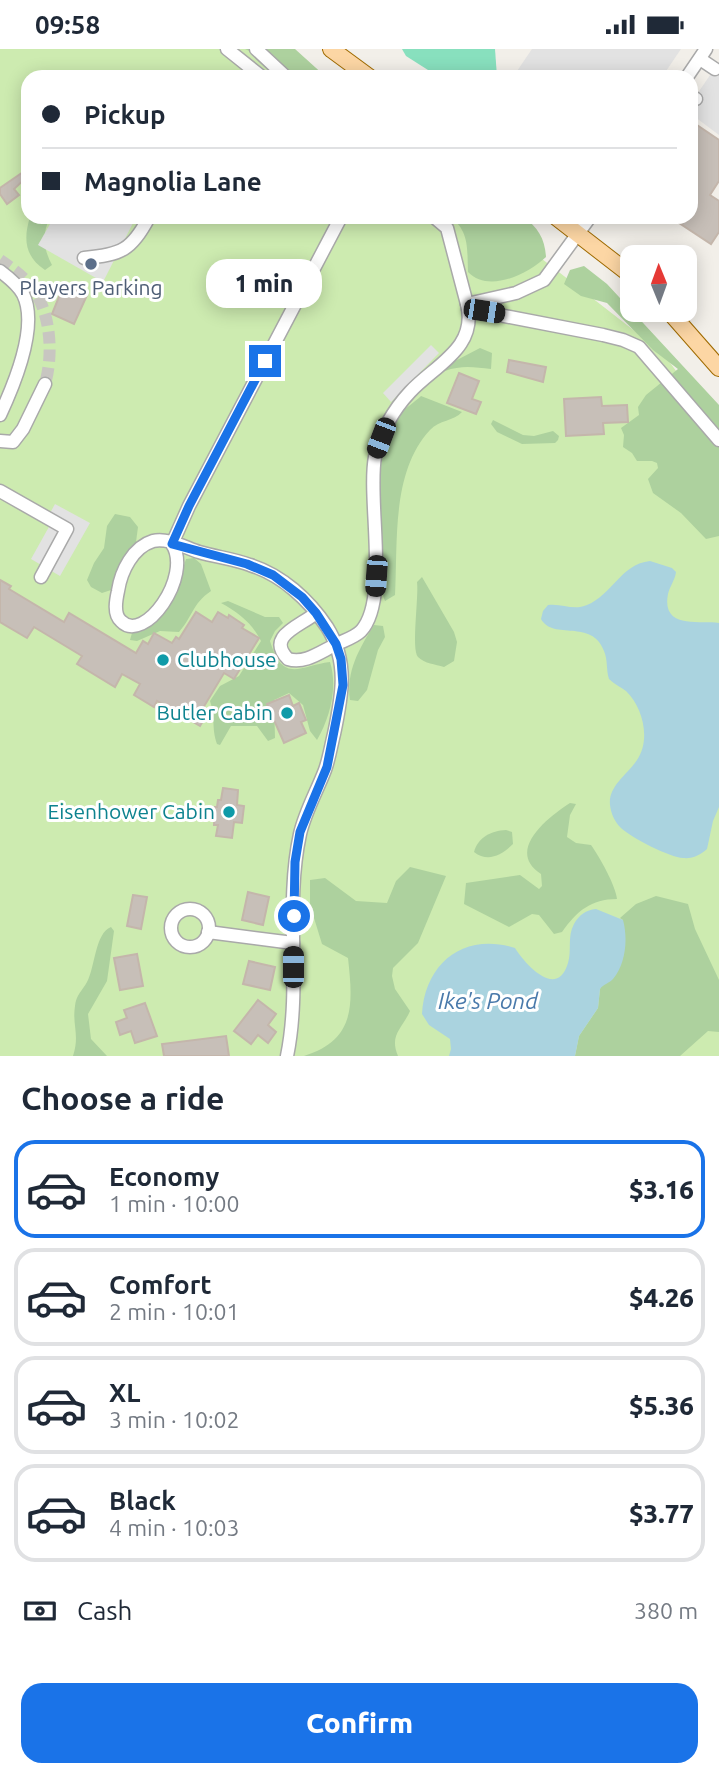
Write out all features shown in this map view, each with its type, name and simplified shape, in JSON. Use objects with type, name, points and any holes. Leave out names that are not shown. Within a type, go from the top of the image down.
[{"type":"main road","points":[[342,52],[361,70]]},
{"type":"main road","points":[[565,224],[620,267]]},
{"type":"main road","points":[[679,322],[719,368]]},
{"type":"street","points":[[227,49],[253,70]]},
{"type":"street","points":[[256,49],[278,70]]},
{"type":"street","points":[[692,70],[704,52],[715,69]]},
{"type":"street","points":[[85,258],[103,257],[123,251],[138,237],[145,224]]},
{"type":"street","points":[[287,1056],[293,1015],[295,862],[300,832],[327,767],[343,685],[341,659],[336,644],[302,597],[273,575],[247,564],[172,544],[164,540],[148,543],[126,565],[116,601],[118,618],[124,624],[132,626],[140,624],[157,611],[168,597],[178,565],[172,544],[189,506],[337,224]]},
{"type":"street","points":[[316,613],[284,634],[280,643],[283,654],[293,660],[301,660],[361,631],[366,625],[374,593],[373,469],[381,438],[393,414],[410,392],[459,349],[468,330],[468,306],[447,228],[442,224]]},
{"type":"street","points":[[468,306],[516,293],[544,280],[585,224]]},
{"type":"street","points":[[0,271],[21,291],[28,316],[16,379],[0,415]]},
{"type":"street","points":[[468,306],[603,335],[639,347],[719,440]]},
{"type":"street","points":[[0,441],[13,442],[23,429],[45,383]]},
{"type":"street","points":[[0,491],[67,529],[41,577]]},
{"type":"street","points":[[208,932],[293,943]]},
{"type":"green space","points":[[0,49],[269,49],[297,70],[21,70],[21,224],[497,224],[663,353],[719,430],[719,1056],[0,1056]]},
{"type":"green space","points":[[245,49],[295,49],[318,70],[269,70],[256,54]]},
{"type":"green space","points":[[402,49],[495,49],[496,70],[428,70],[406,56]]},
{"type":"green space","points":[[29,224],[48,224],[45,241],[52,265],[45,270],[33,259],[27,247]]},
{"type":"green space","points":[[458,224],[532,224],[540,234],[546,257],[529,270],[507,279],[486,281],[476,278],[468,272],[467,249]]},
{"type":"green space","points":[[584,266],[607,284],[620,298],[620,316],[607,303],[581,296],[564,284],[570,270]]},
{"type":"green space","points":[[626,322],[642,322],[719,405],[719,536],[706,539],[681,513],[653,493],[648,479],[658,468],[657,463],[637,461],[632,453],[623,447],[624,435],[621,428],[639,415],[638,407],[646,395],[678,369],[653,350]]},
{"type":"green space","points":[[480,348],[492,353],[491,369],[462,367],[445,371],[455,361]]},
{"type":"green space","points":[[421,396],[462,412],[430,430],[417,447],[408,466],[399,508],[395,595],[385,601],[377,510],[380,469],[391,431],[403,411]]},
{"type":"green space","points":[[493,420],[523,435],[534,436],[553,431],[559,436],[558,440],[555,443],[522,444],[497,432],[491,424]]},
{"type":"green space","points":[[115,514],[130,517],[138,527],[136,542],[111,590],[102,593],[91,587],[87,580],[104,548],[107,526]]},
{"type":"green space","points":[[194,558],[201,564],[211,591],[196,605],[184,626],[179,632],[160,631],[137,641],[130,640],[132,633],[152,622],[170,606],[186,559]]},
{"type":"green space","points":[[422,577],[457,642],[454,661],[444,667],[424,661],[416,652],[417,582]]},
{"type":"green space","points":[[228,601],[265,617],[279,617],[283,623],[270,641],[275,654],[287,668],[330,662],[333,692],[326,722],[317,740],[310,731],[303,705],[289,693],[274,700],[275,738],[268,741],[257,726],[231,726],[220,745],[217,744],[210,701],[220,686],[239,676],[261,641],[244,619],[221,603]]},
{"type":"green space","points":[[374,625],[383,626],[385,637],[378,650],[367,690],[358,701],[350,700],[352,670]]},
{"type":"green space","points":[[570,803],[576,804],[570,815],[567,837],[576,843],[591,845],[610,879],[617,899],[592,904],[573,918],[562,932],[554,934],[539,915],[532,914],[509,927],[464,904],[466,883],[520,875],[539,889],[542,886],[541,874],[531,865],[527,855],[529,845],[542,826]]},
{"type":"green space","points":[[506,830],[512,832],[513,844],[504,851],[490,857],[474,852],[486,836]]},
{"type":"green space","points":[[410,867],[446,876],[418,943],[393,968],[395,989],[410,1011],[396,1037],[398,1056],[304,1056],[321,1049],[342,1030],[350,1005],[351,990],[348,958],[322,944],[310,905],[310,880],[325,878],[356,901],[387,903],[396,881]]},
{"type":"green space","points":[[656,896],[688,904],[695,929],[719,980],[719,1032],[708,1031],[680,1056],[575,1056],[579,1036],[598,1008],[600,989],[623,920],[620,918],[636,904]]},
{"type":"green space","points":[[111,927],[114,931],[107,981],[88,1014],[91,1039],[107,1056],[73,1056],[76,1042],[76,1002],[90,976],[102,936]]},
{"type":"shaded area","points":[[532,49],[681,49],[667,70],[518,70]]},
{"type":"shaded area","points":[[719,62],[719,135],[698,119],[698,93]]},
{"type":"shaded area","name":"Players Parking","points":[[50,224],[132,224],[103,282],[38,245]]},
{"type":"shaded area","points":[[431,345],[439,353],[391,402],[383,393]]},
{"type":"shaded area","points":[[55,504],[90,523],[60,576],[31,559],[50,525],[45,522]]},
{"type":"water","points":[[650,561],[672,568],[676,572],[668,594],[667,605],[670,613],[684,621],[719,623],[719,807],[707,849],[690,858],[670,855],[651,846],[626,832],[615,820],[610,798],[615,786],[641,752],[644,734],[641,715],[626,691],[609,679],[605,654],[598,641],[582,632],[554,629],[541,619],[548,605],[587,605],[631,568]]},
{"type":"water","name":"Ike's Pond","points":[[596,909],[623,920],[625,951],[617,973],[600,989],[598,1008],[579,1036],[575,1056],[449,1056],[450,1039],[429,1025],[422,1014],[431,979],[451,955],[480,944],[515,948],[533,970],[549,979],[556,979],[563,974],[568,963],[574,924],[583,913]]},
{"type":"building","points":[[698,126],[719,140],[719,181],[710,195],[719,201],[719,232],[711,244],[681,224],[698,224]]},
{"type":"building","points":[[21,173],[21,182],[14,189],[19,195],[7,204],[0,194],[0,188]]},
{"type":"building","points":[[71,285],[88,293],[74,324],[52,314],[63,287],[69,290]]},
{"type":"building","points":[[509,360],[546,367],[543,382],[507,372]]},
{"type":"building","points":[[459,373],[479,381],[472,399],[481,402],[476,414],[447,403]]},
{"type":"building","points":[[601,397],[602,406],[627,405],[628,422],[603,423],[604,434],[566,436],[564,399]]},
{"type":"building","name":"Clubhouse","points":[[0,580],[11,586],[9,589],[64,622],[69,613],[136,653],[143,641],[148,644],[154,633],[172,643],[176,637],[179,639],[196,612],[212,622],[218,612],[228,618],[229,615],[244,625],[242,628],[259,638],[234,679],[224,673],[203,708],[209,711],[200,726],[157,701],[154,707],[134,695],[140,684],[122,674],[115,687],[77,664],[82,656],[34,627],[27,638],[0,622]]},
{"type":"building","name":"Butler Cabin","points":[[289,695],[293,706],[299,703],[306,720],[301,722],[306,733],[284,743],[267,704]]},
{"type":"building","name":"Eisenhower Cabin","points":[[223,788],[238,790],[237,805],[244,806],[242,823],[234,822],[232,838],[216,836],[218,825],[214,825],[215,807],[218,800],[221,800]]},
{"type":"building","points":[[248,892],[269,897],[263,925],[242,920]]},
{"type":"building","points":[[133,895],[147,897],[141,929],[127,926]]},
{"type":"building","points":[[137,954],[143,986],[120,990],[114,958]]},
{"type":"building","points":[[249,961],[275,967],[270,990],[243,984]]},
{"type":"building","points":[[258,1000],[276,1014],[268,1025],[276,1032],[268,1043],[258,1035],[251,1044],[234,1031]]},
{"type":"building","points":[[145,1003],[157,1036],[135,1043],[131,1031],[120,1035],[116,1022],[127,1018],[124,1010]]},
{"type":"building","points":[[226,1036],[229,1056],[164,1056],[162,1044]]},
{"type":"tunnel","points":[[0,260],[28,283],[36,293],[45,314],[49,337],[45,384]]},
{"type":"place","name":"Players Parking","points":[[91,264]]},
{"type":"place","name":"Clubhouse","points":[[163,660]]},
{"type":"place","name":"Butler Cabin","points":[[287,713]]},
{"type":"place","name":"Eisenhower Cabin","points":[[229,812]]},
{"type":"route","points":[[265,361],[172,544],[260,568],[288,585],[316,613],[336,644],[341,659],[343,685],[327,767],[300,832],[295,862],[294,916]]}]
